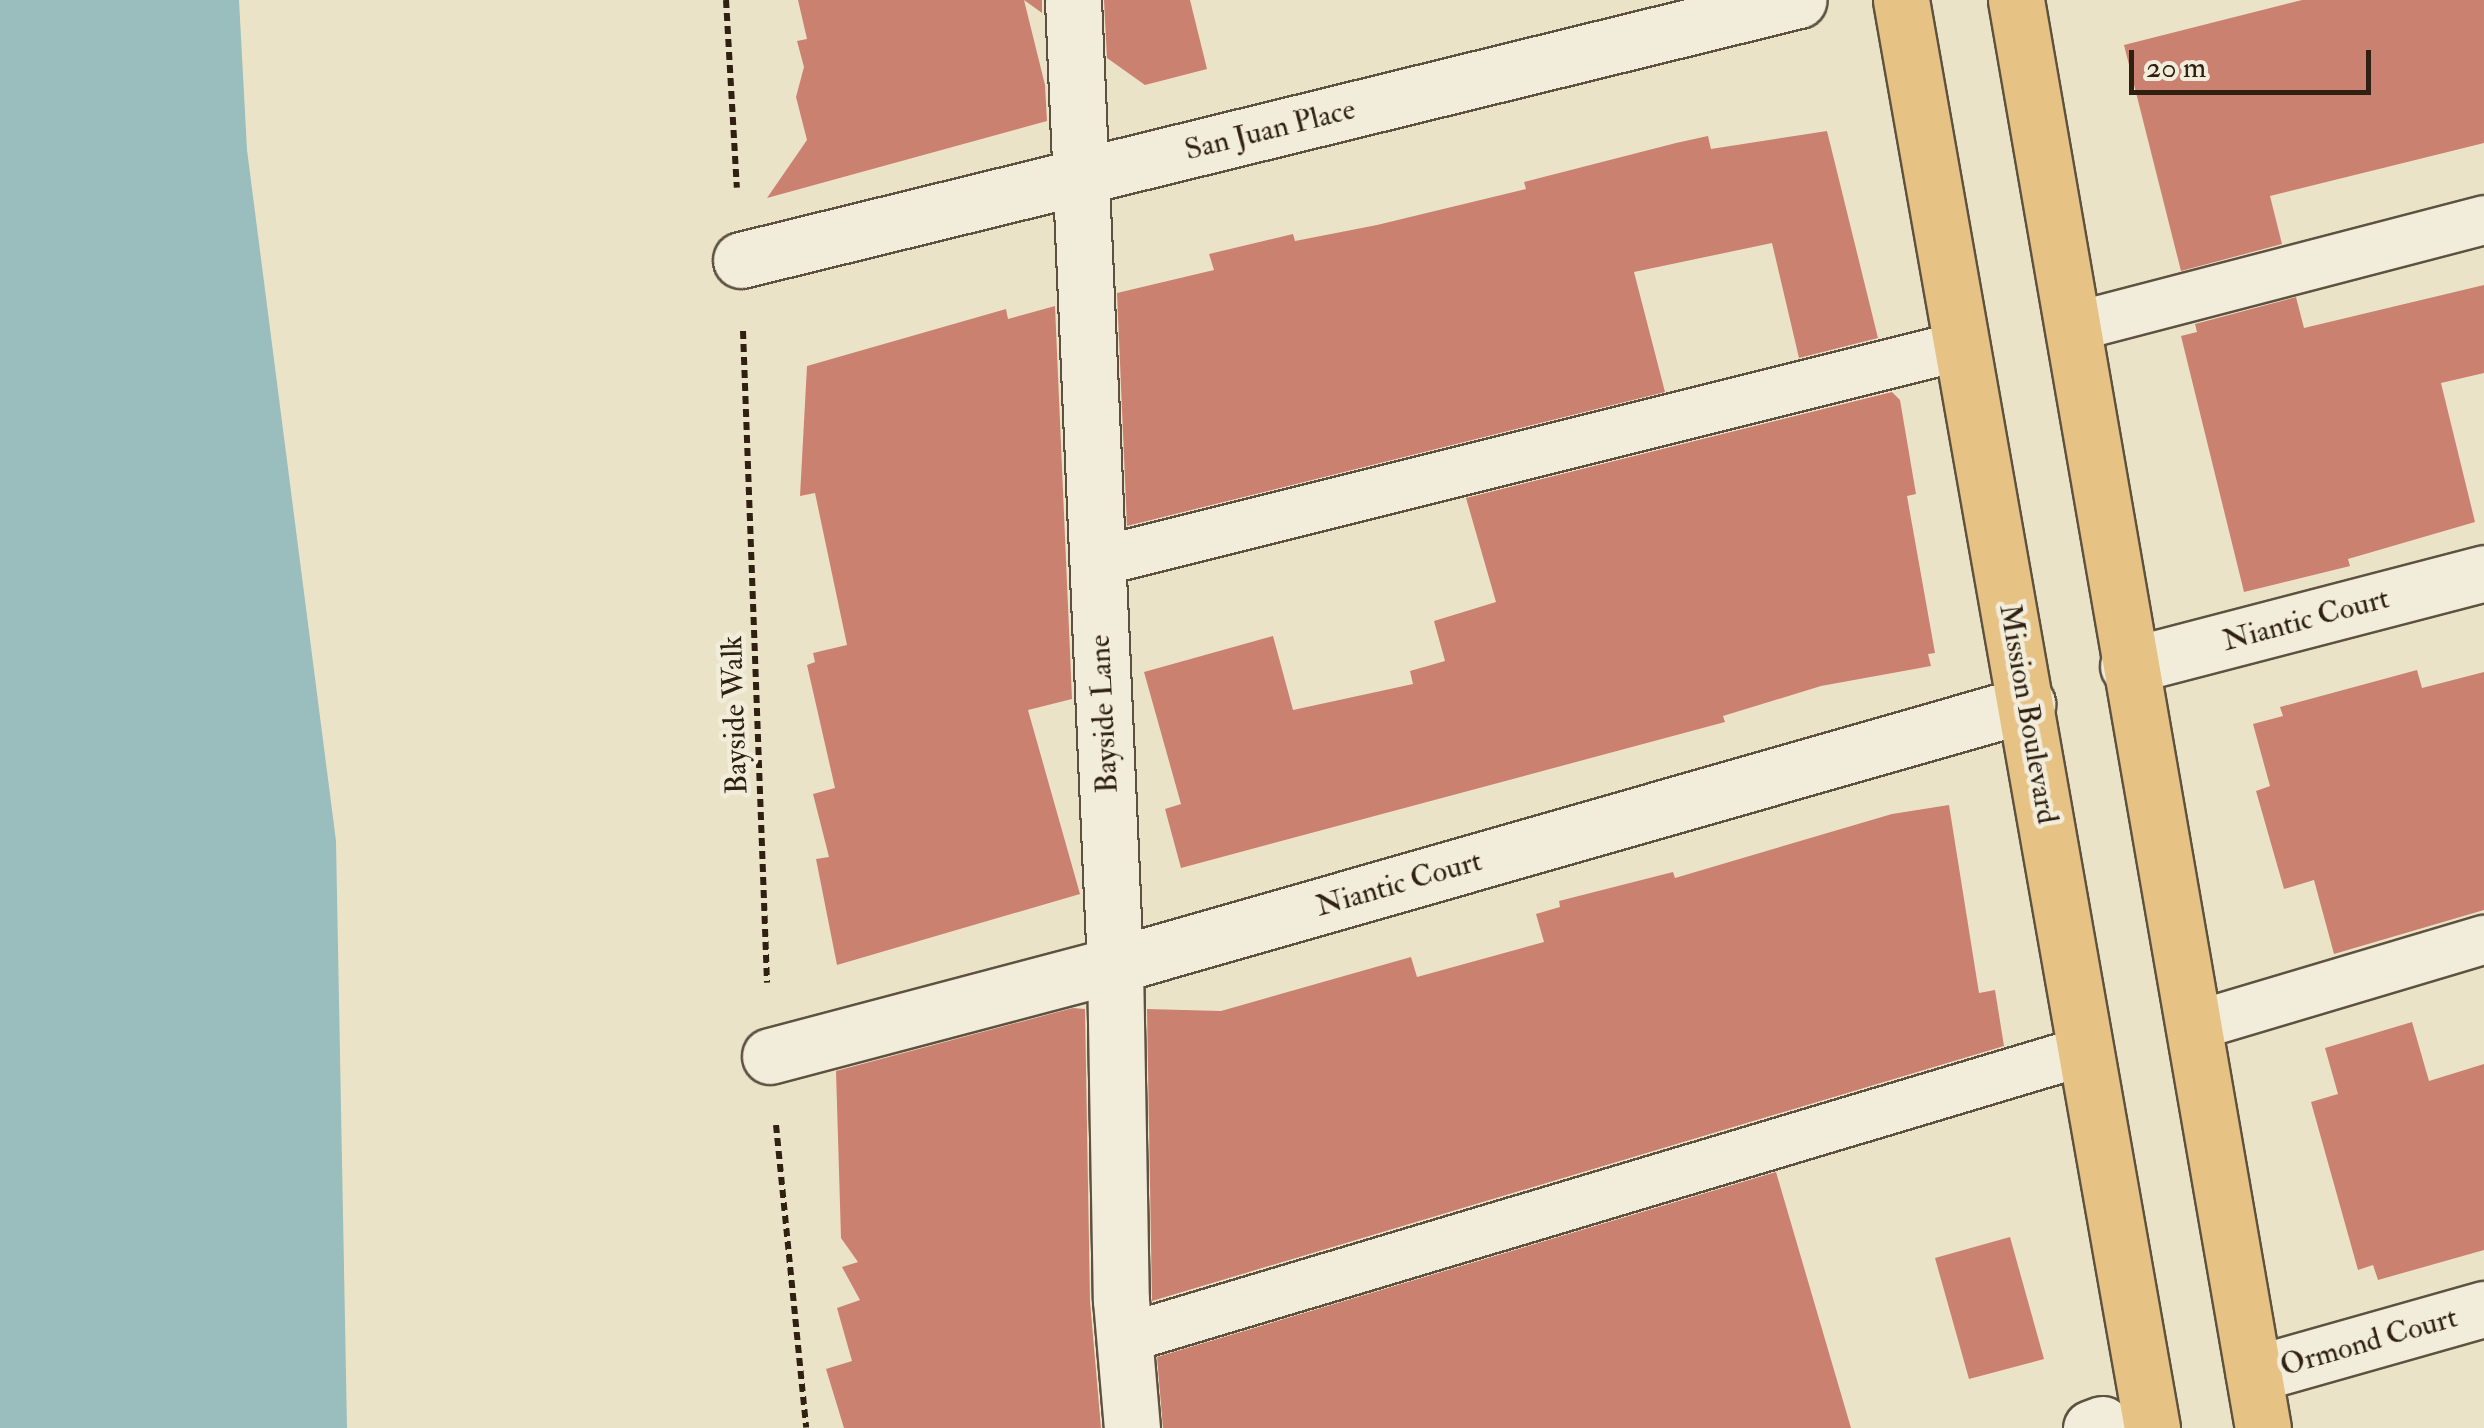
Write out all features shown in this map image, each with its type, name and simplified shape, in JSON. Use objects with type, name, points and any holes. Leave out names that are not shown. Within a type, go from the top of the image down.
[{"type":"main road","name":"Mission Boulevard","points":[[1901,0],[2088,1050],[2115,1427]]},
{"type":"main road","points":[[2016,0],[2128,666],[2264,1428]]},
{"type":"street","name":"Bayside Lane","points":[[1073,0],[1077,178],[1116,964],[1123,1339],[1132,1428]]},
{"type":"street","name":"San Juan Place","points":[[741,260],[1799,0]]},
{"type":"street","name":"Niantic Court","points":[[2128,666],[2484,574]]},
{"type":"street","name":"Niantic Court","points":[[770,1056],[1116,964],[2027,704]]},
{"type":"street","name":"Ormond Court","points":[[2254,1374],[2484,1309]]},
{"type":"lane","points":[[2074,327],[2484,220]]},
{"type":"lane","points":[[1097,562],[1961,346]]},
{"type":"lane","points":[[2195,1026],[2484,940]]},
{"type":"lane","points":[[1123,1339],[2088,1050]]},
{"type":"path","name":"Bayside Walk","points":[[726,0],[741,260],[770,1056],[806,1428]]},
{"type":"water","points":[[0,0],[239,0],[247,150],[336,841],[347,1428],[0,1428]]},
{"type":"building","points":[[798,0],[1024,0],[1045,85],[1047,121],[767,198],[807,140],[796,97],[804,67],[797,41],[807,39]]},
{"type":"building","points":[[1024,0],[1042,0],[1042,13]]},
{"type":"building","points":[[1104,0],[1190,0],[1207,69],[1145,85],[1107,58]]},
{"type":"building","points":[[2302,0],[2484,0],[2484,143],[2270,196],[2282,244],[2181,271],[2124,45]]},
{"type":"building","points":[[1827,131],[1878,338],[1799,358],[1772,243],[1634,272],[1665,392],[1127,526],[1117,293],[1214,270],[1209,254],[1293,234],[1295,241],[1377,225],[1526,189],[1524,182],[1676,143],[1708,136],[1711,149]]},
{"type":"building","points":[[2484,285],[2484,373],[2441,383],[2475,522],[2348,559],[2350,566],[2244,592],[2181,336],[2197,332],[2195,324],[2296,297],[2304,328]]},
{"type":"building","points":[[1055,306],[1072,699],[1028,710],[1080,894],[837,965],[816,859],[829,857],[813,794],[835,788],[807,665],[815,662],[813,653],[847,645],[815,493],[800,496],[807,366],[1006,309],[1008,319]]},
{"type":"building","points":[[1892,392],[1900,400],[1916,494],[1907,496],[1935,653],[1928,654],[1931,666],[1821,686],[1723,716],[1725,722],[1181,868],[1165,809],[1181,804],[1144,672],[1273,636],[1293,710],[1413,684],[1410,671],[1445,661],[1434,621],[1496,602],[1466,498]]},
{"type":"building","points":[[2417,670],[2422,688],[2484,672],[2484,910],[2334,954],[2314,880],[2284,889],[2256,791],[2270,786],[2253,724],[2283,716],[2280,707]]},
{"type":"building","points":[[1949,805],[1979,993],[1995,990],[2004,1046],[1152,1301],[1147,1009],[1221,1011],[1411,957],[1417,977],[1544,942],[1536,914],[1560,907],[1559,901],[1673,872],[1675,878],[1892,814]]},
{"type":"building","points":[[1073,1008],[1085,1009],[1090,1301],[1101,1428],[844,1428],[826,1369],[852,1361],[837,1308],[860,1300],[842,1267],[858,1262],[841,1238],[836,1071]]},
{"type":"building","points":[[2412,1022],[2429,1081],[2484,1064],[2484,1250],[2378,1280],[2373,1265],[2358,1270],[2311,1102],[2338,1094],[2325,1048]]},
{"type":"building","points":[[1776,1172],[1851,1428],[1163,1428],[1157,1357]]},
{"type":"building","points":[[2010,1237],[2044,1359],[1969,1379],[1935,1258]]}]
